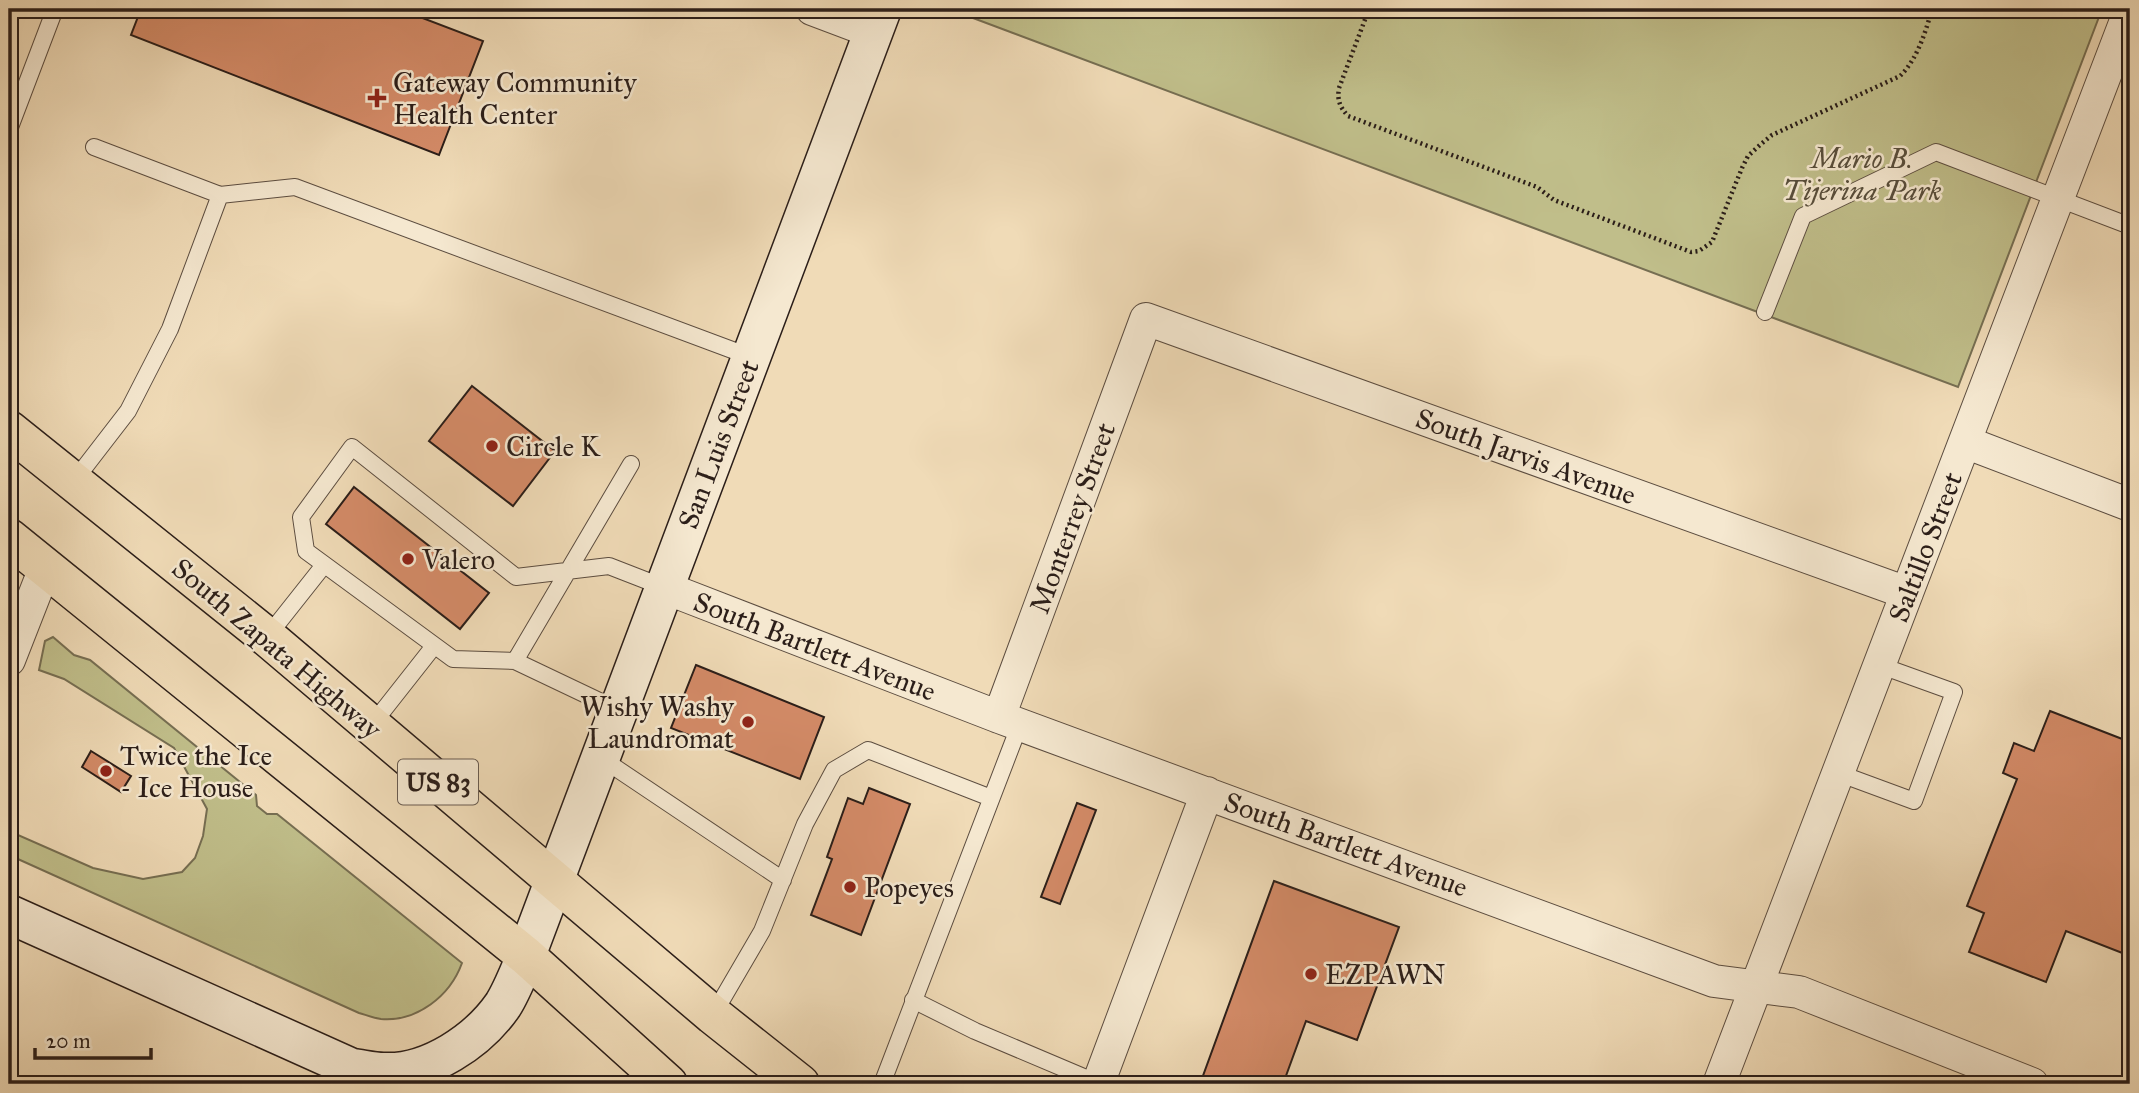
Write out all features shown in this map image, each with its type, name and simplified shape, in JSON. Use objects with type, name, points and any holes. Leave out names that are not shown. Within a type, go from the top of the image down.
[{"type":"main road","name":"San Luis Street","points":[[9,914],[352,1068],[386,1072],[418,1067],[449,1054],[477,1034],[503,1005],[526,956],[877,20]]},
{"type":"main road","name":"South Zapata Highway","points":[[9,430],[267,637],[713,1015],[800,1084]]},
{"type":"main road","name":"US 83","points":[[9,538],[526,956],[668,1084]]},
{"type":"street","points":[[812,9],[877,20]]},
{"type":"street","name":"Saltillo Street","points":[[1720,1084],[2130,10]]},
{"type":"street","name":"South Jarvis Avenue","points":[[1146,319],[1906,593]]},
{"type":"street","name":"Monterrey Street","points":[[1010,720],[1146,319]]},
{"type":"street","points":[[1965,442],[2130,505]]},
{"type":"street","points":[[9,660],[45,568]]},
{"type":"street","name":"South Bartlett Avenue","points":[[663,587],[1010,720],[1714,981],[1798,992],[2032,1084]]},
{"type":"street","points":[[1098,1084],[1207,793]]},
{"type":"lane","points":[[9,130],[55,9]]},
{"type":"lane","points":[[94,147],[220,195],[295,187],[751,357]]},
{"type":"lane","points":[[1765,312],[1803,216],[1937,152],[2130,226]]},
{"type":"lane","points":[[74,481],[128,411],[170,330],[220,195]]},
{"type":"lane","points":[[618,710],[515,661],[453,659],[306,551],[300,517],[352,447],[516,577],[609,566],[663,587]]},
{"type":"lane","points":[[515,661],[631,464]]},
{"type":"lane","points":[[267,637],[324,565]]},
{"type":"lane","points":[[371,726],[435,646]]},
{"type":"lane","points":[[1838,772],[1914,801],[1954,692],[1879,665]]},
{"type":"lane","points":[[882,1084],[991,798],[1010,720]]},
{"type":"lane","points":[[713,1015],[762,931],[805,824],[834,770],[868,750],[991,798]]},
{"type":"lane","points":[[599,757],[783,880]]},
{"type":"lane","points":[[914,1000],[975,1031],[1098,1084]]},
{"type":"path","points":[[1368,9],[1339,88],[1337,99],[1348,116],[1537,187],[1554,200],[1691,252],[1712,242],[1748,156],[1772,135],[1900,76],[1908,69],[1914,57],[1932,9]]},
{"type":"green space","name":"Mario B. Tijerina Park","points":[[949,9],[2102,9],[1958,387]]},
{"type":"green space","points":[[53,637],[74,655],[90,660],[256,795],[257,806],[267,814],[277,814],[462,963],[457,975],[441,996],[419,1011],[394,1019],[381,1019],[359,1013],[9,855],[9,831],[93,868],[143,879],[182,872],[195,858],[203,836],[207,809],[174,748],[64,679],[39,670],[45,641]]},
{"type":"building","points":[[9,9],[19,9],[9,35]]},
{"type":"building","name":"Gateway Community Health Center","points":[[141,9],[399,9],[483,41],[439,155],[131,35]]},
{"type":"building","name":"Circle K","points":[[472,386],[555,451],[513,506],[429,441]]},
{"type":"building","name":"Valero","points":[[354,487],[489,593],[460,629],[326,524]]},
{"type":"building","name":"Wishy Washy Laundromat","points":[[696,665],[824,717],[800,779],[671,728]]},
{"type":"building","points":[[2050,711],[2130,742],[2130,956],[2066,931],[2046,982],[1969,952],[1984,913],[1967,906],[2017,779],[2003,773],[2014,743],[2034,751]]},
{"type":"building","name":"Twice the Ice - Ice House","points":[[91,751],[131,776],[121,792],[82,767]]},
{"type":"building","name":"Popeyes","points":[[869,788],[910,804],[861,935],[811,915],[832,859],[827,857],[848,798],[863,804]]},
{"type":"building","points":[[1077,803],[1096,810],[1060,904],[1041,897]]},
{"type":"building","name":"EZPAWN","points":[[1274,881],[1399,927],[1357,1040],[1306,1021],[1283,1084],[1200,1084]]},
{"type":"place","name":"Gateway Community Health Center","points":[[377,98]]},
{"type":"place","name":"Circle K","points":[[492,446]]},
{"type":"place","name":"Valero","points":[[408,559]]},
{"type":"place","name":"Wishy Washy Laundromat","points":[[748,722]]},
{"type":"place","name":"Twice the Ice - Ice House","points":[[106,771]]},
{"type":"place","name":"Popeyes","points":[[850,887]]},
{"type":"place","name":"EZPAWN","points":[[1311,974]]}]
